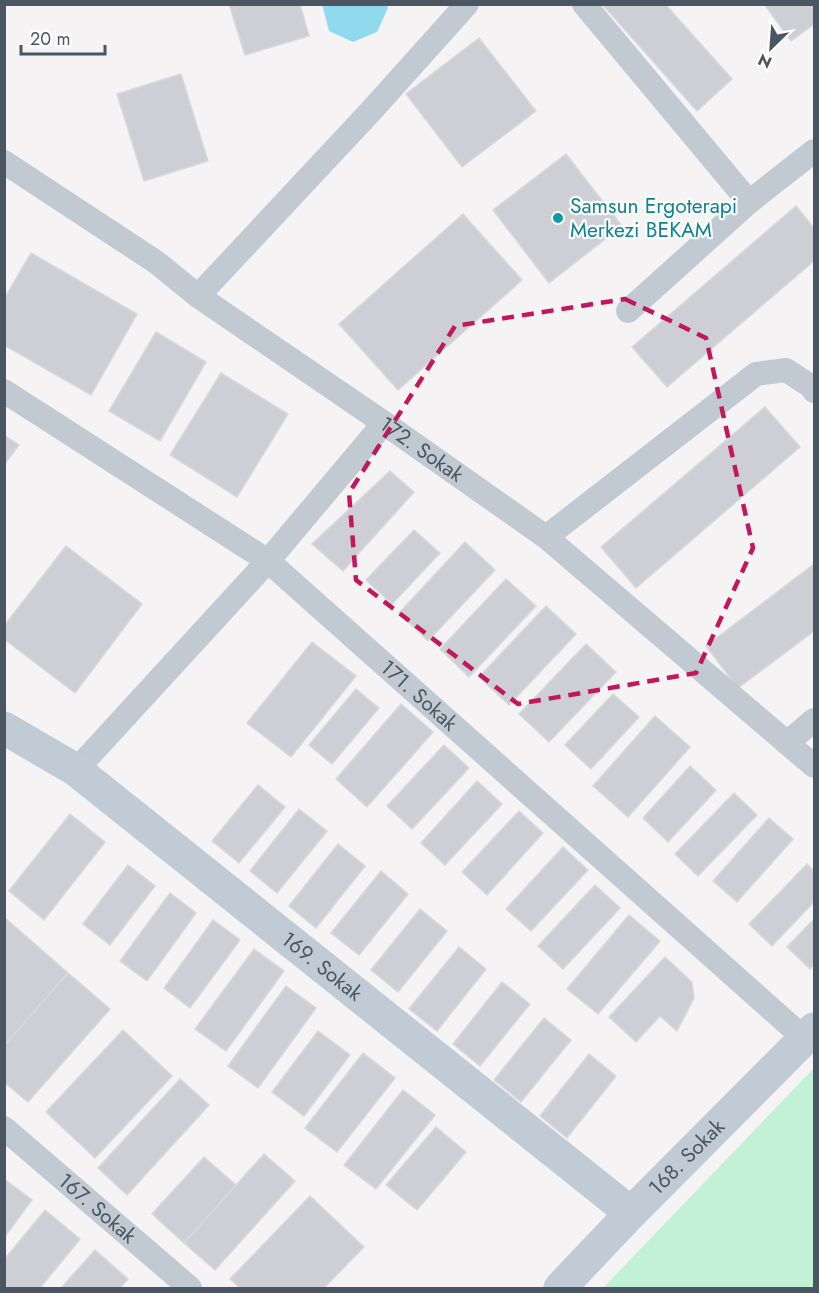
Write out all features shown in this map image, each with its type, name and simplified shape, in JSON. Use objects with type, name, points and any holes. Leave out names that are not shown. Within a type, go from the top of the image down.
[{"type":"street","points":[[198,296],[371,111],[467,4]]},
{"type":"street","points":[[584,4],[749,202]]},
{"type":"street","points":[[628,311],[749,202],[814,151]]},
{"type":"street","name":"172. Sokak","points":[[4,162],[156,261],[198,296],[546,537],[814,766]]},
{"type":"street","points":[[546,537],[756,374],[786,370],[812,387],[814,391]]},
{"type":"street","name":"171. Sokak","points":[[4,391],[268,561],[810,1034]]},
{"type":"street","points":[[76,770],[268,561],[384,423]]},
{"type":"street","points":[[787,742],[814,720]]},
{"type":"street","name":"169. Sokak","points":[[4,728],[76,770],[631,1213]]},
{"type":"street","name":"168. Sokak","points":[[560,1288],[631,1213],[810,1034]]},
{"type":"street","name":"167. Sokak","points":[[4,1128],[190,1288]]},
{"type":"highlighted area","points":[[625,299],[706,338],[753,548],[696,673],[518,704],[356,580],[349,493],[455,326]]},
{"type":"green space","points":[[814,1068],[814,1288],[603,1288]]},
{"type":"water","points":[[322,4],[387,5],[388,8],[377,32],[353,42],[329,31]]},
{"type":"building","points":[[229,4],[300,4],[309,36],[245,55]]},
{"type":"building","points":[[602,4],[665,4],[732,79],[697,111]]},
{"type":"building","points":[[764,4],[814,4],[814,24],[791,41]]},
{"type":"building","points":[[479,38],[536,111],[462,167],[406,94]]},
{"type":"building","points":[[181,74],[208,161],[144,181],[117,94]]},
{"type":"building","name":"Samsun Ergoterapi Merkezi BEKAM","points":[[566,154],[622,226],[549,283],[493,210]]},
{"type":"building","points":[[796,206],[814,228],[814,261],[667,387],[632,347]]},
{"type":"building","points":[[463,214],[522,280],[398,390],[339,324]]},
{"type":"building","points":[[31,253],[137,314],[91,395],[4,345],[4,299]]},
{"type":"building","points":[[156,332],[206,362],[160,441],[109,411]]},
{"type":"building","points":[[221,373],[288,414],[237,497],[170,455]]},
{"type":"building","points":[[765,407],[800,447],[636,588],[601,547]]},
{"type":"building","points":[[4,435],[19,445],[4,465]]},
{"type":"building","points":[[390,471],[414,492],[343,571],[312,544]]},
{"type":"building","points":[[414,530],[440,553],[392,604],[366,580]]},
{"type":"building","points":[[465,542],[495,570],[428,641],[399,613]]},
{"type":"building","points":[[66,546],[142,604],[75,693],[4,639],[4,626]]},
{"type":"building","points":[[814,564],[814,631],[738,688],[706,646]]},
{"type":"building","points":[[506,579],[536,606],[469,677],[440,649]]},
{"type":"building","points":[[546,606],[576,634],[509,705],[479,677]]},
{"type":"building","points":[[312,642],[356,676],[291,757],[247,723]]},
{"type":"building","points":[[586,644],[616,672],[549,742],[519,714]]},
{"type":"building","points":[[356,689],[379,708],[332,764],[309,745]]},
{"type":"building","points":[[613,694],[639,717],[591,769],[565,745]]},
{"type":"building","points":[[401,704],[433,732],[367,807],[336,779]]},
{"type":"building","points":[[655,716],[690,747],[628,817],[593,786]]},
{"type":"building","points":[[444,745],[469,768],[412,829],[387,806]]},
{"type":"building","points":[[690,766],[716,790],[668,842],[643,818]]},
{"type":"building","points":[[477,781],[502,804],[445,865],[421,843]]},
{"type":"building","points":[[258,785],[285,807],[239,863],[212,841]]},
{"type":"building","points":[[734,793],[757,815],[698,876],[675,854]]},
{"type":"building","points":[[299,809],[327,831],[277,893],[250,871]]},
{"type":"building","points":[[519,811],[543,833],[487,895],[462,872]]},
{"type":"building","points":[[70,814],[105,842],[44,920],[9,891]]},
{"type":"building","points":[[769,818],[793,839],[737,902],[713,881]]},
{"type":"building","points":[[338,844],[365,866],[316,928],[289,906]]},
{"type":"building","points":[[563,847],[588,870],[531,931],[506,909]]},
{"type":"building","points":[[807,864],[814,871],[814,902],[772,946],[749,924]]},
{"type":"building","points":[[128,865],[155,886],[110,945],[83,924]]},
{"type":"building","points":[[381,871],[408,894],[359,955],[331,933]]},
{"type":"building","points":[[595,885],[620,908],[563,969],[538,946]]},
{"type":"building","points":[[170,893],[196,913],[147,981],[120,961]]},
{"type":"building","points":[[420,909],[447,931],[398,992],[371,970]]},
{"type":"building","points":[[629,915],[660,941],[598,1014],[567,989]]},
{"type":"building","points":[[4,917],[68,973],[4,1046]]},
{"type":"building","points":[[814,919],[814,965],[810,969],[787,947]]},
{"type":"building","points":[[213,920],[240,940],[190,1008],[164,988]]},
{"type":"building","points":[[459,947],[486,969],[437,1031],[409,1009]]},
{"type":"building","points":[[254,949],[284,971],[226,1051],[195,1029]]},
{"type":"building","points":[[665,957],[692,982],[694,998],[677,1031],[660,1016],[636,1042],[609,1017]]},
{"type":"building","points":[[68,973],[110,1009],[28,1102],[4,1082],[4,1046]]},
{"type":"building","points":[[502,982],[530,1004],[480,1066],[453,1044]]},
{"type":"building","points":[[286,986],[316,1008],[258,1088],[228,1066]]},
{"type":"building","points":[[544,1018],[571,1040],[521,1102],[494,1080]]},
{"type":"building","points":[[123,1030],[172,1076],[95,1158],[46,1112]]},
{"type":"building","points":[[318,1031],[350,1055],[304,1116],[272,1092]]},
{"type":"building","points":[[363,1053],[395,1078],[337,1152],[305,1128]]},
{"type":"building","points":[[589,1054],[616,1076],[567,1138],[540,1116]]},
{"type":"building","points":[[180,1079],[209,1105],[127,1195],[98,1168]]},
{"type":"building","points":[[403,1090],[435,1115],[376,1189],[344,1165]]},
{"type":"building","points":[[436,1127],[466,1152],[417,1210],[386,1185]]},
{"type":"building","points":[[264,1154],[295,1181],[215,1270],[184,1243]]},
{"type":"building","points":[[204,1157],[236,1185],[184,1243],[152,1214]]},
{"type":"building","points":[[4,1179],[32,1200],[4,1238]]},
{"type":"building","points":[[310,1196],[364,1247],[324,1288],[240,1288],[230,1279]]},
{"type":"building","points":[[45,1210],[80,1239],[40,1288],[10,1288],[4,1284],[4,1260]]},
{"type":"building","points":[[95,1250],[128,1279],[120,1288],[61,1288]]},
{"type":"place","name":"Samsun Ergoterapi Merkezi BEKAM","points":[[558,218]]}]
